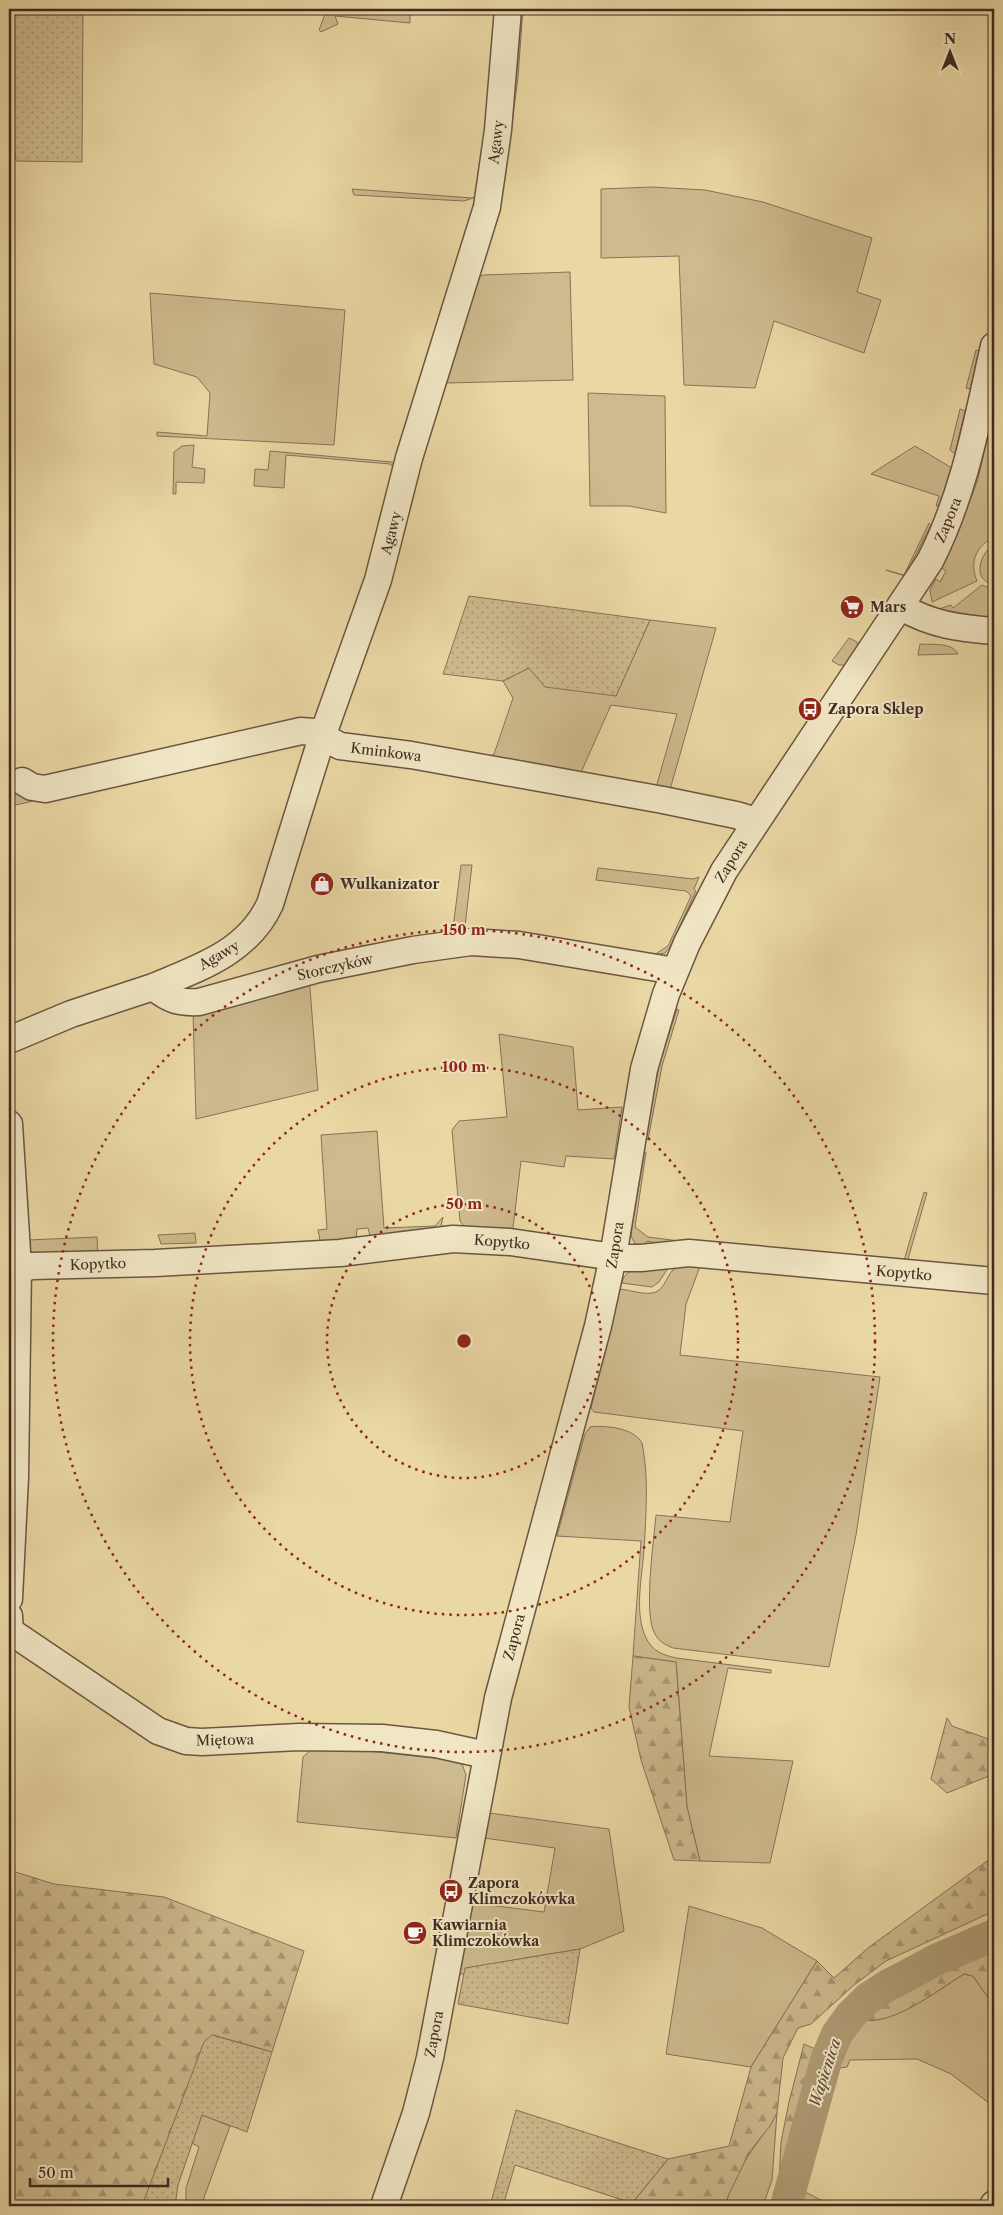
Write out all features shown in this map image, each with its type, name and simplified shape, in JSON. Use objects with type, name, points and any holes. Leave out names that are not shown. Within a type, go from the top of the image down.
[{"type":"street","name":"Agawy","points":[[153,987],[219,959],[248,937],[264,918],[282,867],[322,737],[378,580],[412,450],[487,207],[498,130],[508,9]]},
{"type":"street","name":"Zapora","points":[[384,2206],[416,2113],[430,2058],[486,1755],[505,1673],[598,1326],[613,1257],[644,1069],[675,970],[705,904],[756,821],[902,606],[930,561],[954,509],[969,459],[994,346]]},
{"type":"street","points":[[902,606],[936,623],[964,629],[994,631]]},
{"type":"street","name":"Kminkowa","points":[[22,781],[32,788],[45,789],[301,731],[314,732],[340,746],[411,755],[663,800],[756,821]]},
{"type":"street","name":"Storczyków","points":[[153,987],[171,1000],[183,1003],[200,1002],[318,969],[413,950],[471,942],[518,945],[675,970]]},
{"type":"street","points":[[9,1040],[71,1014],[153,987]]},
{"type":"street","points":[[9,1124],[14,1270],[15,1477],[9,1599]]},
{"type":"street","name":"Kopytko","points":[[14,1270],[340,1253],[453,1239],[510,1242],[613,1257],[641,1258],[689,1253],[994,1281]]},
{"type":"street","name":"Miętowa","points":[[9,1626],[158,1731],[186,1741],[382,1738],[436,1744],[486,1755]]},
{"type":"green space","points":[[9,9],[83,9],[82,162],[16,161],[9,108]]},
{"type":"green space","points":[[236,9],[318,9],[315,14],[309,14]]},
{"type":"green space","points":[[327,9],[410,9],[410,23],[335,16],[338,24],[321,32],[319,30]]},
{"type":"green space","points":[[514,9],[523,9],[518,77],[505,179],[499,178]]},
{"type":"green space","points":[[652,187],[705,190],[763,202],[872,238],[857,292],[881,300],[864,353],[774,321],[755,388],[684,385],[679,256],[601,258],[601,189]]},
{"type":"green space","points":[[352,189],[472,198],[479,196],[464,201],[354,195]]},
{"type":"green space","points":[[570,272],[573,380],[446,383],[445,380],[475,279],[483,275]]},
{"type":"green space","points":[[150,293],[345,310],[334,445],[157,436],[157,432],[207,436],[210,393],[197,377],[154,364]]},
{"type":"green space","points":[[976,350],[979,351],[970,389],[966,388]]},
{"type":"green space","points":[[588,393],[665,396],[666,513],[629,506],[590,506]]},
{"type":"green space","points":[[960,409],[965,411],[955,454],[950,450]]},
{"type":"green space","points":[[994,409],[994,537],[983,545],[976,555],[974,567],[977,581],[932,602],[930,590],[936,579],[940,582],[946,571],[942,568],[957,535],[978,479]]},
{"type":"green space","points":[[194,445],[192,467],[205,469],[204,483],[176,482],[176,494],[173,494],[174,452],[182,446]]},
{"type":"green space","points":[[915,446],[952,468],[940,505],[936,506],[939,496],[871,474]]},
{"type":"green space","points":[[270,451],[392,462],[396,465],[397,472],[390,464],[286,455],[284,488],[254,486],[255,469],[268,470]]},
{"type":"green space","points":[[929,523],[931,525],[905,576],[886,570],[904,575]]},
{"type":"green space","points":[[994,544],[994,584],[982,578],[980,566],[985,554]]},
{"type":"green space","points":[[982,585],[994,590],[994,619],[939,609],[951,605],[953,608]]},
{"type":"green space","points":[[469,596],[650,620],[616,696],[545,687],[529,668],[503,681],[443,674]]},
{"type":"green space","points":[[650,620],[716,628],[671,786],[677,795],[655,791],[677,714],[611,705],[579,777],[343,740],[333,723],[344,735],[485,759],[494,754],[513,698],[503,681],[529,668],[616,696]]},
{"type":"green space","points":[[849,638],[857,642],[858,647],[845,665],[839,665],[832,661]]},
{"type":"green space","points":[[920,644],[947,646],[958,654],[918,655]]},
{"type":"green space","points":[[13,784],[47,798],[11,806]]},
{"type":"green space","points":[[461,865],[472,865],[465,927],[469,934],[363,952],[360,946],[365,945],[368,950],[447,937],[453,928]]},
{"type":"green space","points":[[598,868],[693,879],[699,877],[694,889],[696,891],[670,947],[665,953],[654,955],[668,946],[691,896],[686,891],[596,880]]},
{"type":"green space","points":[[309,976],[318,1090],[196,1119],[193,1012]]},
{"type":"green space","points":[[677,1009],[679,1010],[662,1066],[648,1140],[646,1137],[659,1065]]},
{"type":"green space","points":[[499,1034],[573,1047],[578,1110],[622,1107],[614,1159],[566,1156],[564,1167],[521,1161],[512,1236],[467,1230],[460,1221],[452,1130],[459,1121],[507,1117]]},
{"type":"green space","points":[[377,1131],[384,1228],[435,1226],[443,1217],[440,1231],[370,1236],[368,1228],[357,1229],[356,1239],[323,1244],[318,1230],[327,1229],[321,1135]]},
{"type":"green space","points":[[644,1152],[646,1152],[635,1227],[648,1237],[773,1253],[669,1246],[647,1241],[645,1245],[635,1244],[631,1236]]},
{"type":"green space","points":[[924,1192],[927,1193],[908,1259],[903,1264]]},
{"type":"green space","points":[[195,1233],[196,1243],[161,1244],[158,1235]]},
{"type":"green space","points":[[97,1237],[98,1260],[30,1259],[28,1240]]},
{"type":"green space","points":[[702,1261],[686,1304],[680,1355],[880,1377],[856,1535],[829,1667],[673,1648],[659,1639],[652,1625],[650,1576],[656,1515],[730,1522],[743,1431],[594,1412],[591,1408],[620,1289],[643,1293],[656,1292],[676,1268]]},
{"type":"green space","points":[[668,1268],[659,1282],[652,1287],[622,1283],[624,1277],[634,1270]]},
{"type":"green space","points":[[590,1427],[611,1427],[626,1431],[633,1434],[642,1443],[646,1469],[646,1496],[640,1618],[648,1642],[658,1652],[676,1658],[771,1670],[771,1673],[728,1668],[709,1756],[793,1761],[770,1863],[700,1861],[687,1807],[676,1662],[633,1656],[641,1541],[557,1536],[585,1434]]},
{"type":"green space","points":[[633,1656],[676,1662],[687,1807],[700,1861],[674,1860],[641,1760],[629,1707]]},
{"type":"green space","points":[[947,1718],[952,1726],[994,1741],[994,1774],[947,1793],[931,1779]]},
{"type":"green space","points":[[312,1749],[359,1750],[461,1761],[466,1775],[456,1838],[297,1822],[303,1757]]},
{"type":"green space","points":[[489,1813],[609,1829],[624,1931],[580,1949],[466,1968],[464,1974],[460,1974],[473,1903],[544,1912],[555,1848],[484,1838]]},
{"type":"green space","points":[[994,1856],[994,1911],[886,1961],[854,1985],[811,2024],[798,2028],[783,2058],[777,2113],[770,2126],[750,2151],[728,2196],[726,2206],[630,2206],[668,2159],[729,2146],[751,2067],[817,1961],[834,1978],[868,1948]]},
{"type":"green space","points":[[9,1870],[54,1884],[164,1897],[304,1951],[272,2052],[213,2035],[144,2203],[145,2206],[9,2206]]},
{"type":"green space","points":[[689,1906],[762,1928],[817,1961],[751,2067],[666,2054]]},
{"type":"green space","points":[[994,1942],[994,2006],[973,1976],[964,1974],[898,2014],[883,2019],[870,2020],[858,2018],[889,1994],[906,1984]]},
{"type":"green space","points":[[580,1949],[568,2024],[458,2004],[465,1968]]},
{"type":"green space","points":[[964,1974],[973,1976],[994,2006],[994,2107],[951,2074],[917,2059],[850,2060],[847,2067],[840,2068],[805,2192],[833,2206],[796,2206],[835,2056],[842,2049],[858,2018],[870,2020],[898,2013],[927,1998]]},
{"type":"green space","points":[[212,2035],[272,2052],[247,2132],[202,2115],[178,2185],[175,2206],[151,2206],[143,2203],[204,2042]]},
{"type":"green space","points":[[804,2044],[822,2052],[778,2206],[771,2206],[779,2181],[781,2142],[789,2102]]},
{"type":"green space","points":[[516,2110],[668,2159],[632,2203],[515,2165],[503,2206],[490,2206]]},
{"type":"green space","points":[[777,2113],[772,2180],[763,2206],[726,2206],[729,2193],[740,2169]]},
{"type":"green space","points":[[202,2115],[230,2126],[201,2206],[186,2206],[186,2188],[199,2147],[192,2143]]},
{"type":"waterway","name":"Wapienica","points":[[786,2206],[826,2060],[837,2034],[850,2016],[867,1999],[887,1986],[938,1959],[994,1935]]},
{"type":"place","name":"Mars","points":[[852,607]]},
{"type":"place","name":"Zapora Sklep","points":[[810,709]]},
{"type":"place","name":"Wulkanizator","points":[[322,884]]},
{"type":"place","name":"Zapora Klimczokówka","points":[[451,1891]]},
{"type":"place","name":"Kawiarnia Klimczokówka","points":[[415,1933]]}]
